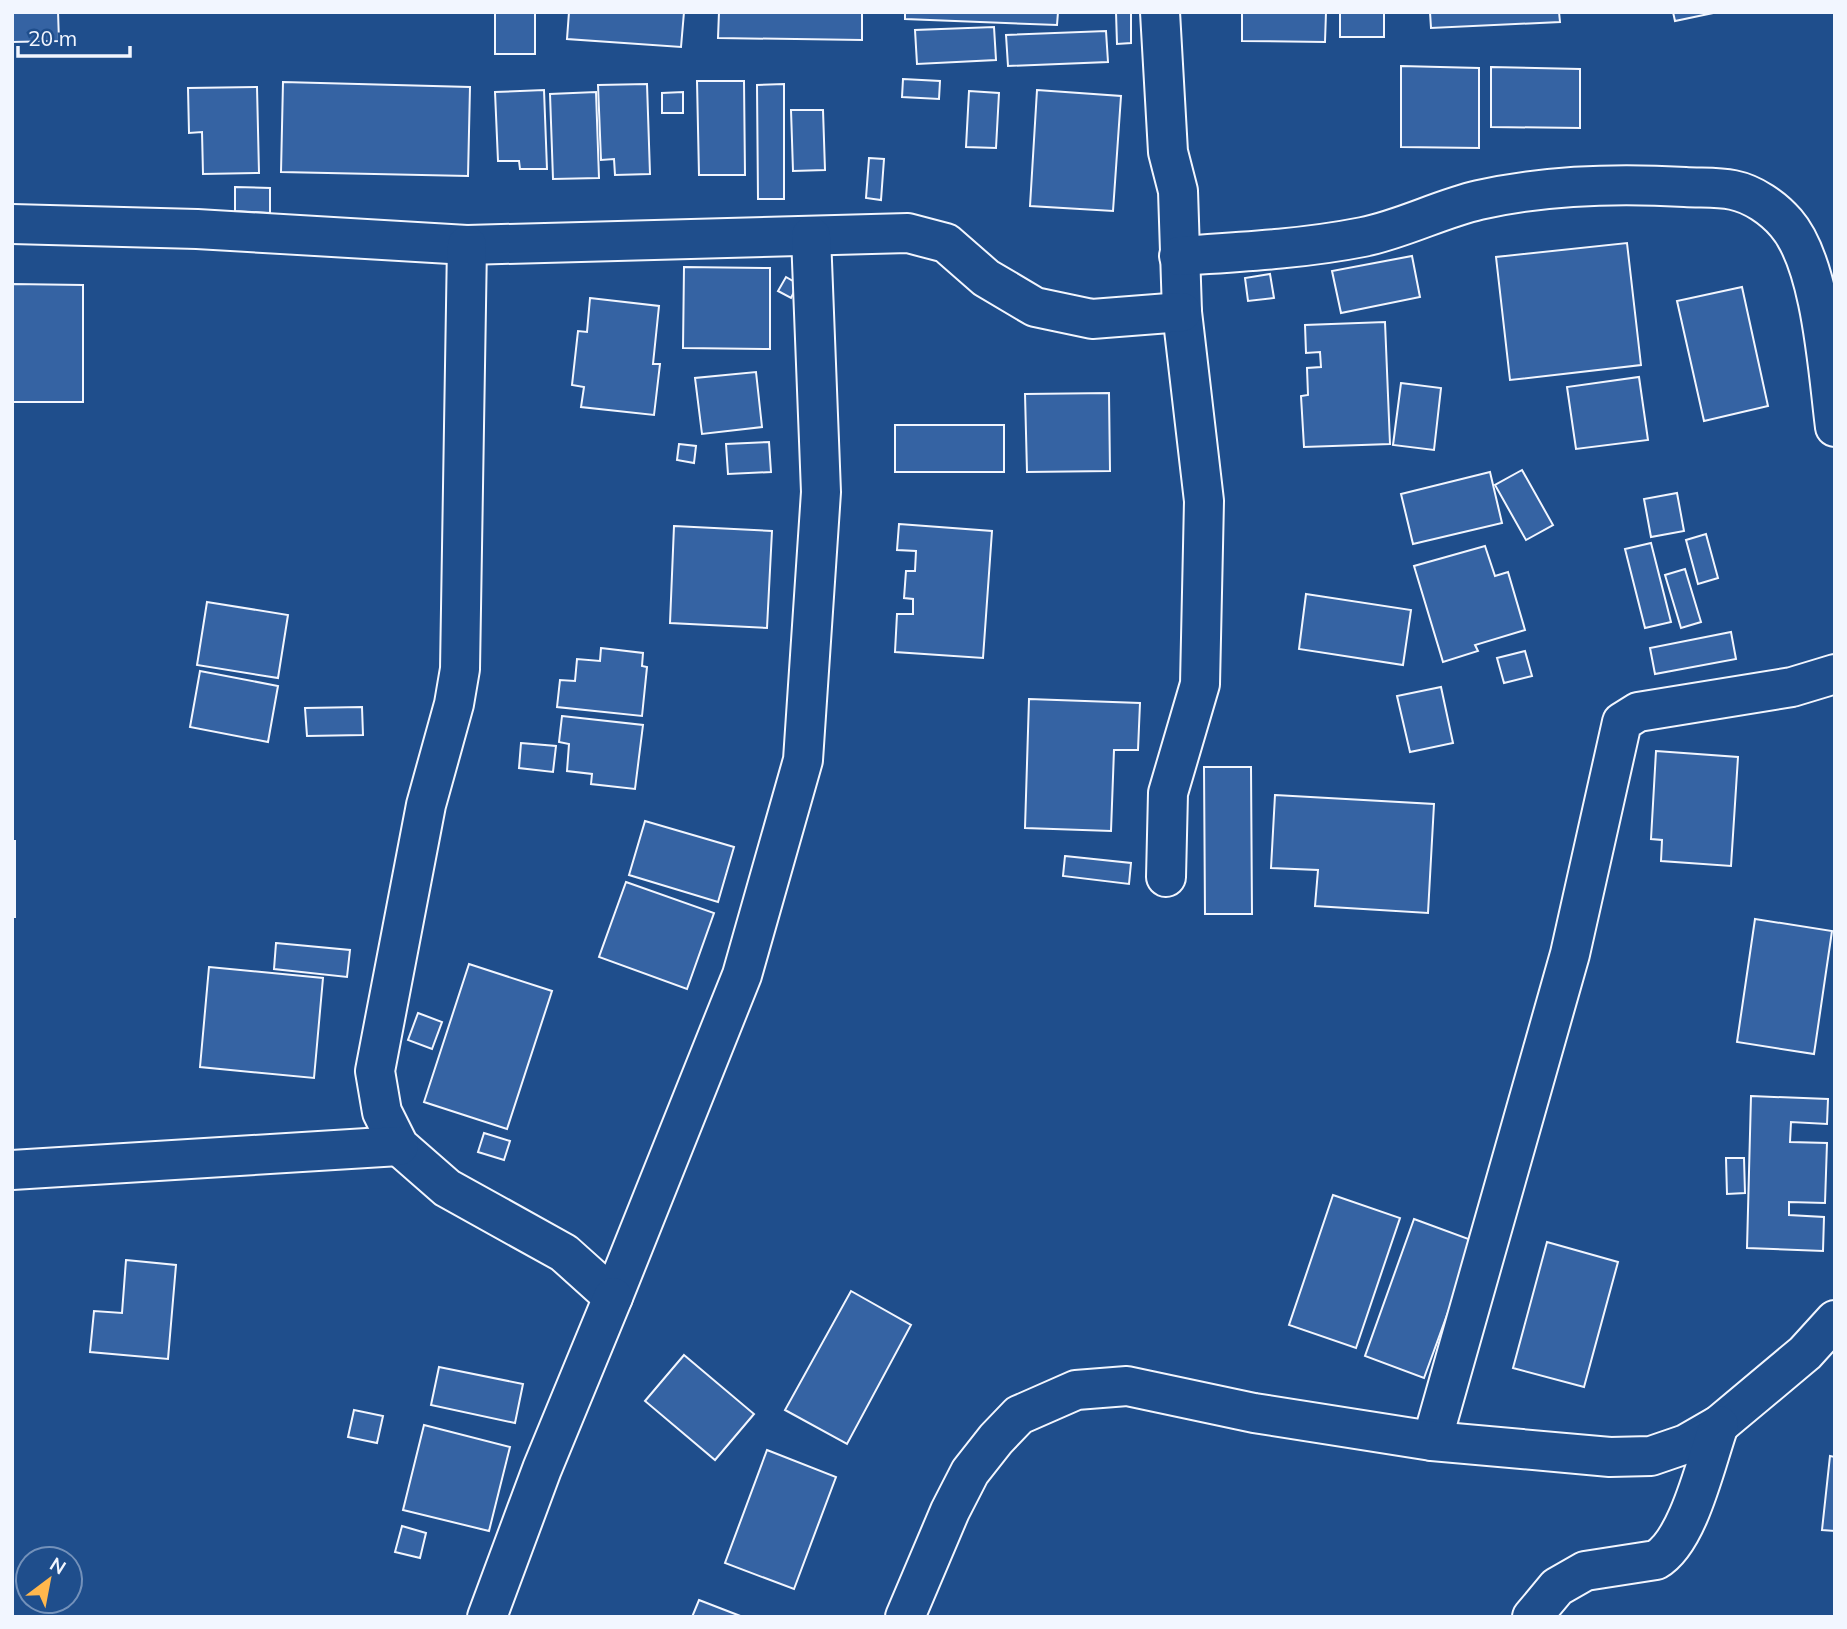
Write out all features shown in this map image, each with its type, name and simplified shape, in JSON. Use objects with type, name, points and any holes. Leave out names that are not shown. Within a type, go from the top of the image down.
[{"type":"street","points":[[1160,12],[1168,152],[1178,191],[1182,312],[1204,502],[1199,684],[1168,793],[1166,877]]},
{"type":"street","points":[[1179,256],[1276,250],[1339,241],[1377,234],[1478,200],[1552,188],[1644,184],[1734,190],[1763,203],[1787,224],[1804,254],[1821,318],[1835,427]]},
{"type":"street","points":[[12,224],[197,229],[467,245],[908,233],[946,243],[986,278],[1035,307],[1092,319],[1182,312]]},
{"type":"street","points":[[487,1617],[542,1469],[742,975],[803,760],[821,492],[811,236]]},
{"type":"street","points":[[467,245],[460,670],[454,704],[426,805],[375,1071],[382,1112],[399,1146],[447,1188],[564,1253],[613,1297]]},
{"type":"street","points":[[1432,1441],[1570,954],[1622,722],[1638,712],[1792,687],[1835,674]]},
{"type":"street","points":[[12,1170],[399,1146]]},
{"type":"street","points":[[905,1617],[950,1511],[971,1472],[996,1439],[1019,1415],[1076,1390],[1127,1386],[1254,1413],[1432,1441],[1610,1457],[1651,1456],[1686,1444],[1719,1425],[1805,1353],[1835,1320]]},
{"type":"street","points":[[1532,1617],[1557,1587],[1572,1577],[1585,1571],[1656,1560],[1665,1555],[1681,1532],[1719,1425]]},
{"type":"building","points":[[12,12],[58,12],[59,41],[12,42]]},
{"type":"building","points":[[495,12],[535,12],[535,54],[495,54]]},
{"type":"building","points":[[569,12],[684,12],[681,47],[567,39]]},
{"type":"building","points":[[719,12],[862,12],[862,40],[718,38]]},
{"type":"building","points":[[905,12],[1058,12],[1057,25],[905,19]]},
{"type":"building","points":[[1116,12],[1131,12],[1131,43],[1117,44]]},
{"type":"building","points":[[1242,12],[1326,12],[1325,42],[1242,41]]},
{"type":"building","points":[[1340,12],[1384,12],[1384,37],[1340,37]]},
{"type":"building","points":[[1430,12],[1559,12],[1560,22],[1431,28]]},
{"type":"building","points":[[1673,12],[1718,12],[1675,21]]},
{"type":"building","points":[[994,27],[996,60],[917,64],[915,30]]},
{"type":"building","points":[[1106,31],[1108,62],[1008,66],[1006,35]]},
{"type":"building","points":[[1401,66],[1479,68],[1479,148],[1401,147]]},
{"type":"building","points":[[1491,67],[1580,69],[1580,128],[1491,127]]},
{"type":"building","points":[[903,79],[940,81],[939,99],[902,97]]},
{"type":"building","points":[[697,81],[744,81],[745,175],[699,175]]},
{"type":"building","points":[[283,82],[470,87],[468,176],[281,172]]},
{"type":"building","points":[[647,84],[650,174],[615,175],[614,159],[601,160],[598,85]]},
{"type":"building","points":[[784,84],[784,199],[758,199],[757,85]]},
{"type":"building","points":[[257,87],[259,173],[203,174],[202,132],[189,133],[188,88]]},
{"type":"building","points":[[544,90],[547,169],[520,169],[519,161],[498,161],[495,92]]},
{"type":"building","points":[[1037,90],[1121,96],[1113,211],[1030,206]]},
{"type":"building","points":[[969,91],[999,93],[996,148],[966,147]]},
{"type":"building","points":[[596,92],[599,178],[553,179],[550,94]]},
{"type":"building","points":[[683,92],[683,113],[662,113],[662,93]]},
{"type":"building","points":[[791,110],[823,110],[825,170],[793,171]]},
{"type":"building","points":[[869,158],[884,159],[881,200],[866,198]]},
{"type":"building","points":[[235,187],[270,188],[270,213],[235,211]]},
{"type":"building","points":[[1627,243],[1641,365],[1510,380],[1496,257]]},
{"type":"building","points":[[1412,256],[1420,297],[1341,313],[1332,271]]},
{"type":"building","points":[[684,267],[770,268],[770,349],[683,348]]},
{"type":"building","points":[[1270,274],[1274,298],[1248,301],[1245,278]]},
{"type":"building","points":[[786,277],[798,284],[791,298],[778,291]]},
{"type":"building","points":[[12,284],[83,285],[83,402],[12,402]]},
{"type":"building","points":[[1742,287],[1768,406],[1704,421],[1677,301]]},
{"type":"building","points":[[590,298],[659,306],[653,364],[660,364],[654,415],[581,407],[584,387],[572,385],[578,331],[587,332]]},
{"type":"building","points":[[1385,322],[1390,444],[1304,447],[1301,396],[1308,395],[1307,368],[1321,367],[1320,352],[1306,353],[1305,325]]},
{"type":"building","points":[[756,372],[762,427],[702,434],[695,378]]},
{"type":"building","points":[[1639,377],[1648,440],[1576,449],[1567,387]]},
{"type":"building","points":[[1401,383],[1441,388],[1434,450],[1393,445]]},
{"type":"building","points":[[1109,393],[1110,471],[1027,472],[1025,394]]},
{"type":"building","points":[[895,425],[1004,425],[1004,472],[895,472]]},
{"type":"building","points":[[769,442],[771,472],[728,474],[726,444]]},
{"type":"building","points":[[679,444],[696,446],[694,463],[677,460]]},
{"type":"building","points":[[1522,470],[1553,525],[1526,540],[1495,485]]},
{"type":"building","points":[[1490,472],[1502,523],[1413,544],[1401,494]]},
{"type":"building","points":[[1677,493],[1684,531],[1651,537],[1644,499]]},
{"type":"building","points":[[899,524],[992,531],[983,658],[895,652],[897,614],[913,614],[913,599],[904,598],[906,571],[915,571],[916,551],[897,550]]},
{"type":"building","points":[[674,526],[772,531],[767,628],[670,623]]},
{"type":"building","points":[[1706,534],[1718,578],[1698,584],[1686,540]]},
{"type":"building","points":[[1651,543],[1671,622],[1645,628],[1625,549]]},
{"type":"building","points":[[1485,546],[1495,576],[1508,572],[1525,630],[1475,645],[1478,651],[1443,662],[1414,566]]},
{"type":"building","points":[[1685,569],[1701,622],[1681,628],[1665,575]]},
{"type":"building","points":[[1306,594],[1411,610],[1403,665],[1299,649]]},
{"type":"building","points":[[207,602],[288,615],[278,678],[197,665]]},
{"type":"building","points":[[1731,632],[1736,659],[1655,674],[1650,648]]},
{"type":"building","points":[[601,648],[643,653],[642,666],[647,667],[642,716],[557,707],[560,680],[575,681],[577,659],[600,661]]},
{"type":"building","points":[[1525,651],[1532,676],[1504,683],[1497,658]]},
{"type":"building","points":[[200,671],[278,686],[268,742],[190,727]]},
{"type":"building","points":[[1441,687],[1453,743],[1410,752],[1397,696]]},
{"type":"building","points":[[1029,699],[1140,703],[1138,750],[1114,750],[1111,831],[1025,828]]},
{"type":"building","points":[[362,707],[363,735],[307,736],[305,708]]},
{"type":"building","points":[[562,716],[643,725],[635,789],[591,784],[592,774],[567,771],[569,744],[559,742]]},
{"type":"building","points":[[521,743],[556,746],[553,772],[519,768]]},
{"type":"building","points":[[1656,751],[1738,757],[1731,866],[1661,861],[1662,840],[1651,839]]},
{"type":"building","points":[[1204,767],[1251,767],[1252,914],[1205,914]]},
{"type":"building","points":[[1275,795],[1434,804],[1428,913],[1315,906],[1318,870],[1271,868]]},
{"type":"building","points":[[645,821],[734,847],[718,902],[629,875]]},
{"type":"building","points":[[12,841],[15,841],[15,917],[12,917]]},
{"type":"building","points":[[1065,856],[1131,863],[1129,884],[1063,876]]},
{"type":"building","points":[[626,882],[714,913],[687,989],[599,957]]},
{"type":"building","points":[[1755,919],[1832,931],[1814,1054],[1737,1042]]},
{"type":"building","points":[[276,943],[350,950],[347,977],[274,969]]},
{"type":"building","points":[[469,964],[552,991],[507,1129],[424,1102]]},
{"type":"building","points":[[209,967],[323,978],[314,1078],[200,1067]]},
{"type":"building","points":[[418,1013],[442,1022],[432,1049],[408,1040]]},
{"type":"building","points":[[1751,1096],[1828,1099],[1827,1124],[1791,1122],[1790,1142],[1827,1143],[1825,1203],[1789,1202],[1789,1215],[1824,1217],[1823,1251],[1747,1248]]},
{"type":"building","points":[[484,1133],[510,1141],[504,1160],[478,1152]]},
{"type":"building","points":[[1726,1158],[1744,1158],[1745,1193],[1727,1194]]},
{"type":"building","points":[[1333,1195],[1400,1218],[1356,1348],[1289,1325]]},
{"type":"building","points":[[1414,1219],[1474,1241],[1424,1378],[1365,1356]]},
{"type":"building","points":[[1547,1242],[1618,1262],[1584,1387],[1513,1368]]},
{"type":"building","points":[[126,1260],[176,1265],[168,1359],[90,1352],[94,1311],[122,1313]]},
{"type":"building","points":[[851,1291],[911,1325],[847,1444],[785,1410]]},
{"type":"building","points":[[684,1355],[754,1414],[715,1460],[645,1401]]},
{"type":"building","points":[[439,1367],[523,1384],[515,1423],[431,1405]]},
{"type":"building","points":[[354,1410],[383,1416],[377,1443],[348,1437]]},
{"type":"building","points":[[424,1425],[510,1447],[489,1531],[403,1510]]},
{"type":"building","points":[[767,1450],[836,1477],[794,1589],[725,1563]]},
{"type":"building","points":[[1830,1456],[1835,1457],[1835,1531],[1822,1530]]},
{"type":"building","points":[[402,1526],[426,1533],[420,1558],[395,1552]]},
{"type":"building","points":[[699,1600],[743,1617],[692,1617]]}]
